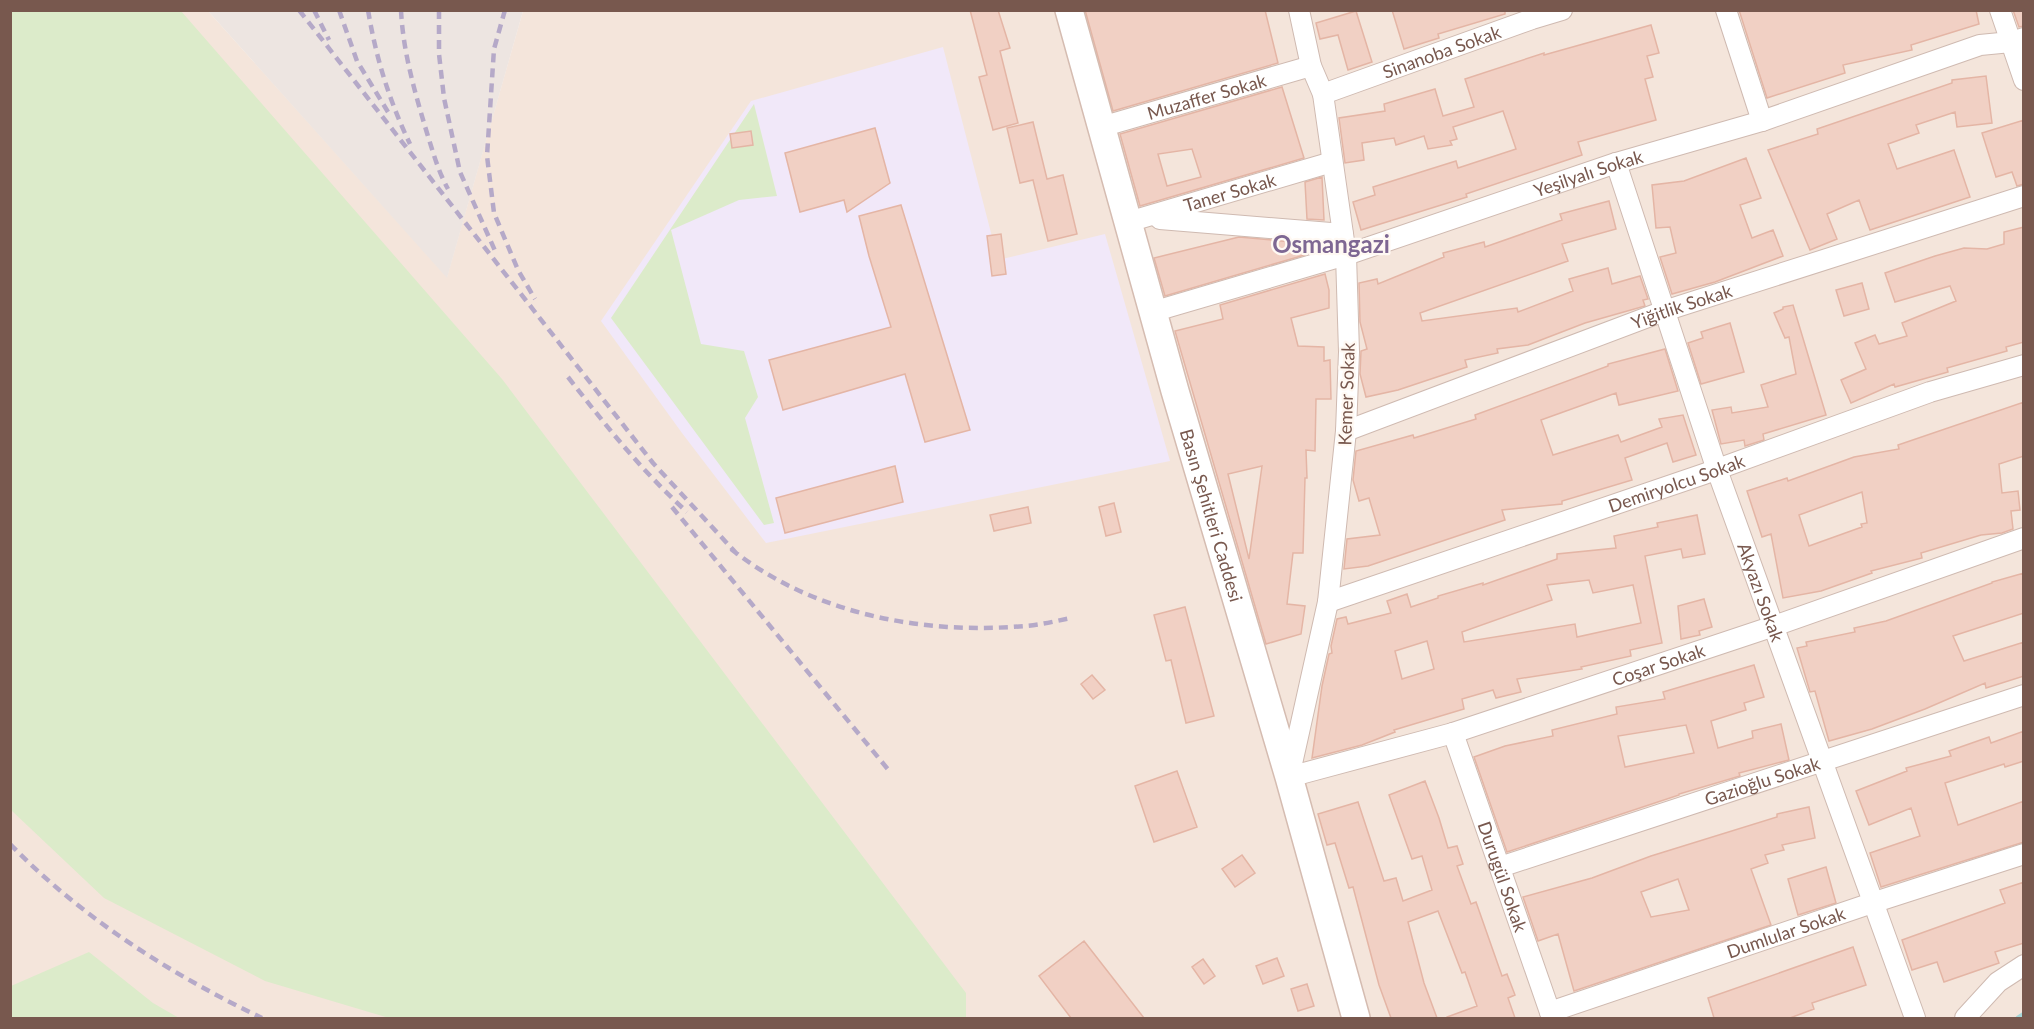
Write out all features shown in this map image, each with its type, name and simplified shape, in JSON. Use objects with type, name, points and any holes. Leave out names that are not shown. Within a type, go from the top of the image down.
[{"type":"main road","name":"Basın Şehitleri Caddesi","points":[[1069,10],[1101,127],[1138,220],[1152,312],[1289,777],[1356,1018]]},
{"type":"street","name":"Kemer Sokak","points":[[1289,777],[1328,602],[1346,431],[1349,352],[1346,255],[1323,94],[1311,66],[1299,10]]},
{"type":"street","name":"Sinanoba Sokak","points":[[1323,94],[1562,10]]},
{"type":"street","points":[[1726,10],[1762,121]]},
{"type":"street","points":[[2000,10],[2017,40],[2024,80]]},
{"type":"street","name":"Yeşilyalı Sokak","points":[[1152,312],[1346,255],[1616,163],[1762,121],[1980,45],[2017,40]]},
{"type":"street","name":"Muzaffer Sokak","points":[[1101,127],[1311,66]]},
{"type":"street","name":"Taner Sokak","points":[[1138,220],[1332,162]]},
{"type":"street","name":"Akyazı Sokak","points":[[1616,163],[1717,470],[1915,1018]]},
{"type":"street","name":"Yiğitlik Sokak","points":[[1346,431],[1664,311],[2024,196]]},
{"type":"street","points":[[1138,220],[1343,234]]},
{"type":"street","name":"Demiryolcu Sokak","points":[[1328,602],[1717,470],[1930,392],[2024,365]]},
{"type":"street","name":"Coşar Sokak","points":[[1289,777],[1453,733],[1774,626],[2024,538]]},
{"type":"street","name":"Gazioğlu Sokak","points":[[1500,867],[2024,695]]},
{"type":"street","name":"Durugül Sokak","points":[[1453,733],[1551,1015]]},
{"type":"street","name":"Dumlular Sokak","points":[[1551,1015],[1872,903],[2024,854]]},
{"type":"street","points":[[1965,1018],[1998,982],[2024,965]]},
{"type":"shaded area","points":[[10,11],[208,11],[447,277],[523,11],[2023,11],[2023,1018],[11,1018]]},
{"type":"shaded area","points":[[208,11],[523,11],[447,278]]},
{"type":"shaded area","points":[[943,47],[998,260],[1105,234],[1170,461],[766,543],[682,433],[601,321],[751,101]]},
{"type":"green space","points":[[10,11],[181,11],[502,379],[966,993],[966,1018],[389,1018],[265,981],[104,898],[11,810]]},
{"type":"green space","points":[[754,104],[777,196],[739,200],[671,230],[701,344],[744,351],[758,397],[745,418],[774,523],[764,525],[611,318]]},
{"type":"green space","points":[[89,952],[153,1003],[179,1018],[11,1018],[11,986]]},
{"type":"building","points":[[970,10],[998,10],[1010,48],[1000,51],[1018,123],[993,130],[979,77],[987,75]]},
{"type":"building","points":[[1085,10],[1265,10],[1278,63],[1113,111]]},
{"type":"building","points":[[1392,10],[1505,10],[1505,14],[1438,34],[1439,38],[1404,49]]},
{"type":"building","points":[[1739,10],[1976,10],[1979,24],[1911,45],[1912,50],[1843,65],[1845,73],[1767,98]]},
{"type":"building","points":[[2013,10],[2024,10],[2024,26],[2019,27]]},
{"type":"building","points":[[1356,11],[1372,62],[1348,70],[1338,35],[1320,39],[1316,23]]},
{"type":"building","points":[[1651,25],[1659,53],[1647,56],[1653,77],[1645,79],[1656,120],[1578,142],[1582,155],[1466,194],[1467,197],[1361,230],[1353,202],[1375,195],[1373,187],[1456,161],[1458,168],[1516,149],[1503,111],[1453,127],[1457,139],[1450,141],[1452,145],[1428,149],[1424,136],[1396,145],[1394,138],[1362,143],[1364,160],[1345,163],[1339,118],[1385,111],[1384,104],[1435,89],[1443,116],[1474,107],[1465,79],[1544,53],[1544,55]]},
{"type":"building","points":[[1986,76],[1992,123],[1957,127],[1955,112],[1916,125],[1919,133],[1888,144],[1897,169],[1954,150],[1970,197],[1870,230],[1859,200],[1827,214],[1837,239],[1810,250],[1768,150],[1818,134],[1817,129],[1952,83],[1952,80]]},
{"type":"building","points":[[1282,87],[1304,158],[1140,206],[1120,134]],"holes":[[[1192,149],[1201,177],[1167,186],[1158,154]]]},
{"type":"building","points":[[2024,120],[2024,184],[2017,186],[2012,172],[1996,177],[1982,133]]},
{"type":"building","points":[[1033,122],[1047,179],[1063,175],[1077,234],[1048,241],[1033,180],[1020,183],[1007,128]]},
{"type":"building","points":[[875,128],[890,183],[847,212],[844,200],[800,212],[785,153]]},
{"type":"building","points":[[751,131],[753,145],[732,148],[730,134]]},
{"type":"building","points":[[1746,158],[1761,198],[1740,205],[1752,238],[1773,230],[1783,256],[1715,282],[1672,294],[1660,257],[1676,253],[1670,227],[1656,228],[1652,185],[1684,181]]},
{"type":"building","points":[[1322,177],[1324,220],[1307,219],[1305,182]]},
{"type":"building","points":[[1609,201],[1616,229],[1562,244],[1568,261],[1420,313],[1422,321],[1517,308],[1518,312],[1573,291],[1569,279],[1608,268],[1612,284],[1640,276],[1648,299],[1643,300],[1645,306],[1585,323],[1528,345],[1497,349],[1498,353],[1465,360],[1467,367],[1398,390],[1366,397],[1360,374],[1361,351],[1367,349],[1360,322],[1359,283],[1377,279],[1378,284],[1444,257],[1443,253],[1484,242],[1485,247],[1562,220],[1560,214]]},
{"type":"building","points":[[901,205],[970,430],[925,442],[905,374],[783,410],[769,360],[891,327],[859,216]]},
{"type":"building","points":[[2024,227],[2024,342],[2006,347],[2007,351],[1947,368],[1948,372],[1895,387],[1894,384],[1851,403],[1841,380],[1866,369],[1855,343],[1875,335],[1879,344],[1907,336],[1902,323],[1956,301],[1950,286],[1895,302],[1885,273],[1964,248],[1987,249],[2004,244],[2004,232]]},
{"type":"building","points":[[1001,234],[1006,274],[992,276],[987,236]]},
{"type":"building","points":[[1239,237],[1325,245],[1325,249],[1165,296],[1154,258]]},
{"type":"building","points":[[1325,274],[1329,290],[1329,308],[1291,318],[1298,346],[1324,347],[1324,361],[1330,360],[1331,399],[1316,399],[1315,451],[1306,450],[1307,478],[1305,478],[1303,553],[1293,553],[1287,604],[1305,606],[1301,634],[1266,644],[1175,331],[1223,319],[1220,305]],"holes":[[[1262,466],[1249,559],[1228,474]]]},
{"type":"building","points":[[1862,283],[1869,309],[1844,316],[1836,290]]},
{"type":"building","points":[[1793,305],[1826,415],[1763,434],[1764,440],[1745,446],[1744,440],[1721,444],[1712,410],[1731,407],[1732,413],[1768,407],[1761,385],[1796,374],[1789,337],[1785,338],[1774,313],[1783,307]]},
{"type":"building","points":[[1730,323],[1744,372],[1701,384],[1688,343],[1703,338],[1701,332]]},
{"type":"building","points":[[1665,349],[1678,391],[1619,405],[1616,393],[1541,420],[1553,455],[1618,435],[1621,442],[1662,427],[1659,419],[1683,415],[1696,455],[1673,462],[1667,443],[1625,458],[1632,480],[1562,501],[1562,504],[1502,510],[1505,520],[1368,566],[1344,569],[1347,539],[1380,535],[1369,498],[1359,501],[1353,480],[1356,451],[1413,435],[1414,438],[1476,419],[1475,415],[1608,366],[1608,364]]},
{"type":"building","points":[[2024,402],[2024,456],[1999,464],[2002,493],[2018,491],[2020,510],[2011,511],[2013,529],[2002,533],[1981,535],[1921,553],[1922,558],[1871,571],[1872,573],[1821,591],[1783,598],[1771,534],[1762,537],[1747,491],[1787,478],[1788,481],[1854,457],[1899,449],[1898,445]],"holes":[[[1862,492],[1867,523],[1861,524],[1862,527],[1809,546],[1799,515]]]},
{"type":"building","points":[[895,466],[903,502],[785,533],[776,498]]},
{"type":"building","points":[[1114,503],[1121,532],[1106,536],[1099,507]]},
{"type":"building","points":[[1028,507],[1031,523],[994,531],[990,515]]},
{"type":"building","points":[[1697,515],[1705,554],[1683,558],[1681,549],[1645,556],[1662,643],[1630,650],[1631,656],[1581,667],[1582,669],[1517,679],[1521,692],[1496,698],[1493,690],[1462,699],[1464,709],[1394,730],[1395,732],[1362,745],[1312,758],[1322,686],[1329,654],[1332,653],[1331,646],[1337,619],[1346,617],[1348,624],[1391,613],[1387,601],[1407,594],[1411,607],[1438,598],[1438,596],[1483,583],[1483,585],[1557,559],[1557,554],[1616,548],[1614,536],[1658,527],[1657,523]],"holes":[[[1589,580],[1593,593],[1633,585],[1641,623],[1577,637],[1575,624],[1464,642],[1462,632],[1552,600],[1547,585]],[[1427,641],[1434,669],[1402,679],[1395,651]]]},
{"type":"building","points":[[2024,573],[2024,613],[1953,636],[1964,661],[2024,642],[2024,676],[1986,688],[1985,683],[1872,729],[1829,741],[1815,691],[1810,692],[1797,648],[1807,646],[1806,642],[1855,632],[1854,628],[1886,621],[1992,582]]},
{"type":"building","points":[[1704,599],[1712,627],[1699,631],[1700,635],[1681,639],[1678,606]]},
{"type":"building","points":[[1185,607],[1214,716],[1186,723],[1171,660],[1166,661],[1154,615]]},
{"type":"building","points":[[1754,665],[1764,697],[1744,703],[1746,710],[1711,721],[1718,748],[1753,738],[1752,731],[1781,724],[1789,760],[1739,773],[1740,776],[1679,794],[1507,852],[1474,757],[1505,746],[1553,736],[1552,730],[1617,714],[1616,707],[1665,699],[1663,692]],"holes":[[[1686,725],[1694,753],[1625,767],[1618,736]]]},
{"type":"building","points":[[1092,675],[1105,690],[1093,699],[1081,684]]},
{"type":"building","points":[[2024,731],[2024,761],[2005,767],[2004,764],[1945,783],[1958,825],[2024,801],[2024,842],[1881,887],[1870,853],[1920,836],[1911,808],[1869,825],[1856,791],[1907,771],[1906,768],[1951,756],[1949,751],[1989,737],[1991,743]]},
{"type":"building","points":[[1177,771],[1197,827],[1154,842],[1135,786]]},
{"type":"building","points":[[1425,781],[1448,848],[1457,846],[1463,864],[1457,866],[1471,904],[1476,902],[1502,976],[1507,974],[1515,995],[1508,998],[1515,1018],[1447,1018],[1477,1006],[1465,972],[1462,973],[1438,911],[1408,922],[1424,983],[1437,1018],[1391,1018],[1379,985],[1353,887],[1349,888],[1335,843],[1327,845],[1318,814],[1358,802],[1384,881],[1396,878],[1403,901],[1432,890],[1422,856],[1412,859],[1389,795]]},
{"type":"building","points":[[1809,807],[1815,838],[1782,845],[1784,850],[1765,855],[1768,863],[1751,869],[1771,925],[1574,991],[1558,934],[1538,941],[1523,897],[1592,878],[1651,856],[1777,817],[1777,814]],"holes":[[[1678,879],[1689,910],[1651,917],[1641,892]]]},
{"type":"building","points":[[1242,855],[1255,873],[1235,887],[1222,869]]},
{"type":"building","points":[[1826,867],[1836,903],[1798,915],[1788,879]]},
{"type":"building","points":[[2024,882],[2024,943],[1995,952],[1999,963],[1944,982],[1937,962],[1912,970],[1902,940],[2005,903],[2000,890]]},
{"type":"building","points":[[1084,941],[1144,1018],[1071,1018],[1039,976]]},
{"type":"building","points":[[1853,947],[1866,985],[1812,1003],[1814,1009],[1790,1018],[1714,1018],[1708,998]]},
{"type":"building","points":[[1277,958],[1284,976],[1263,984],[1256,966]]},
{"type":"building","points":[[1203,959],[1215,976],[1204,984],[1192,967]]},
{"type":"building","points":[[1307,984],[1314,1006],[1298,1011],[1291,989]]},
{"type":"waterway","points":[[2018,1018],[2024,1014]]},
{"type":"railway","points":[[299,10],[653,463],[737,554]]},
{"type":"railway","points":[[314,10],[329,40]]},
{"type":"railway","points":[[339,10],[357,61],[388,112]]},
{"type":"railway","points":[[368,10],[384,78],[410,144]]},
{"type":"railway","points":[[401,10],[404,41],[414,88],[436,161],[448,189]]},
{"type":"railway","points":[[439,10],[439,54],[444,98],[460,172],[496,253]]},
{"type":"railway","points":[[505,10],[494,49],[487,156],[494,213],[518,270],[535,299]]},
{"type":"railway","points":[[568,377],[639,464],[687,512]]},
{"type":"railway","points":[[672,507],[891,773]]},
{"type":"railway","points":[[731,549],[763,571],[797,590],[833,604],[908,623],[986,628],[1031,625],[1071,618]]},
{"type":"railway","points":[[10,844],[67,896],[128,942],[194,983],[262,1018]]},
{"type":"district","name":"Osmangazi","points":[[1331,243]]}]
